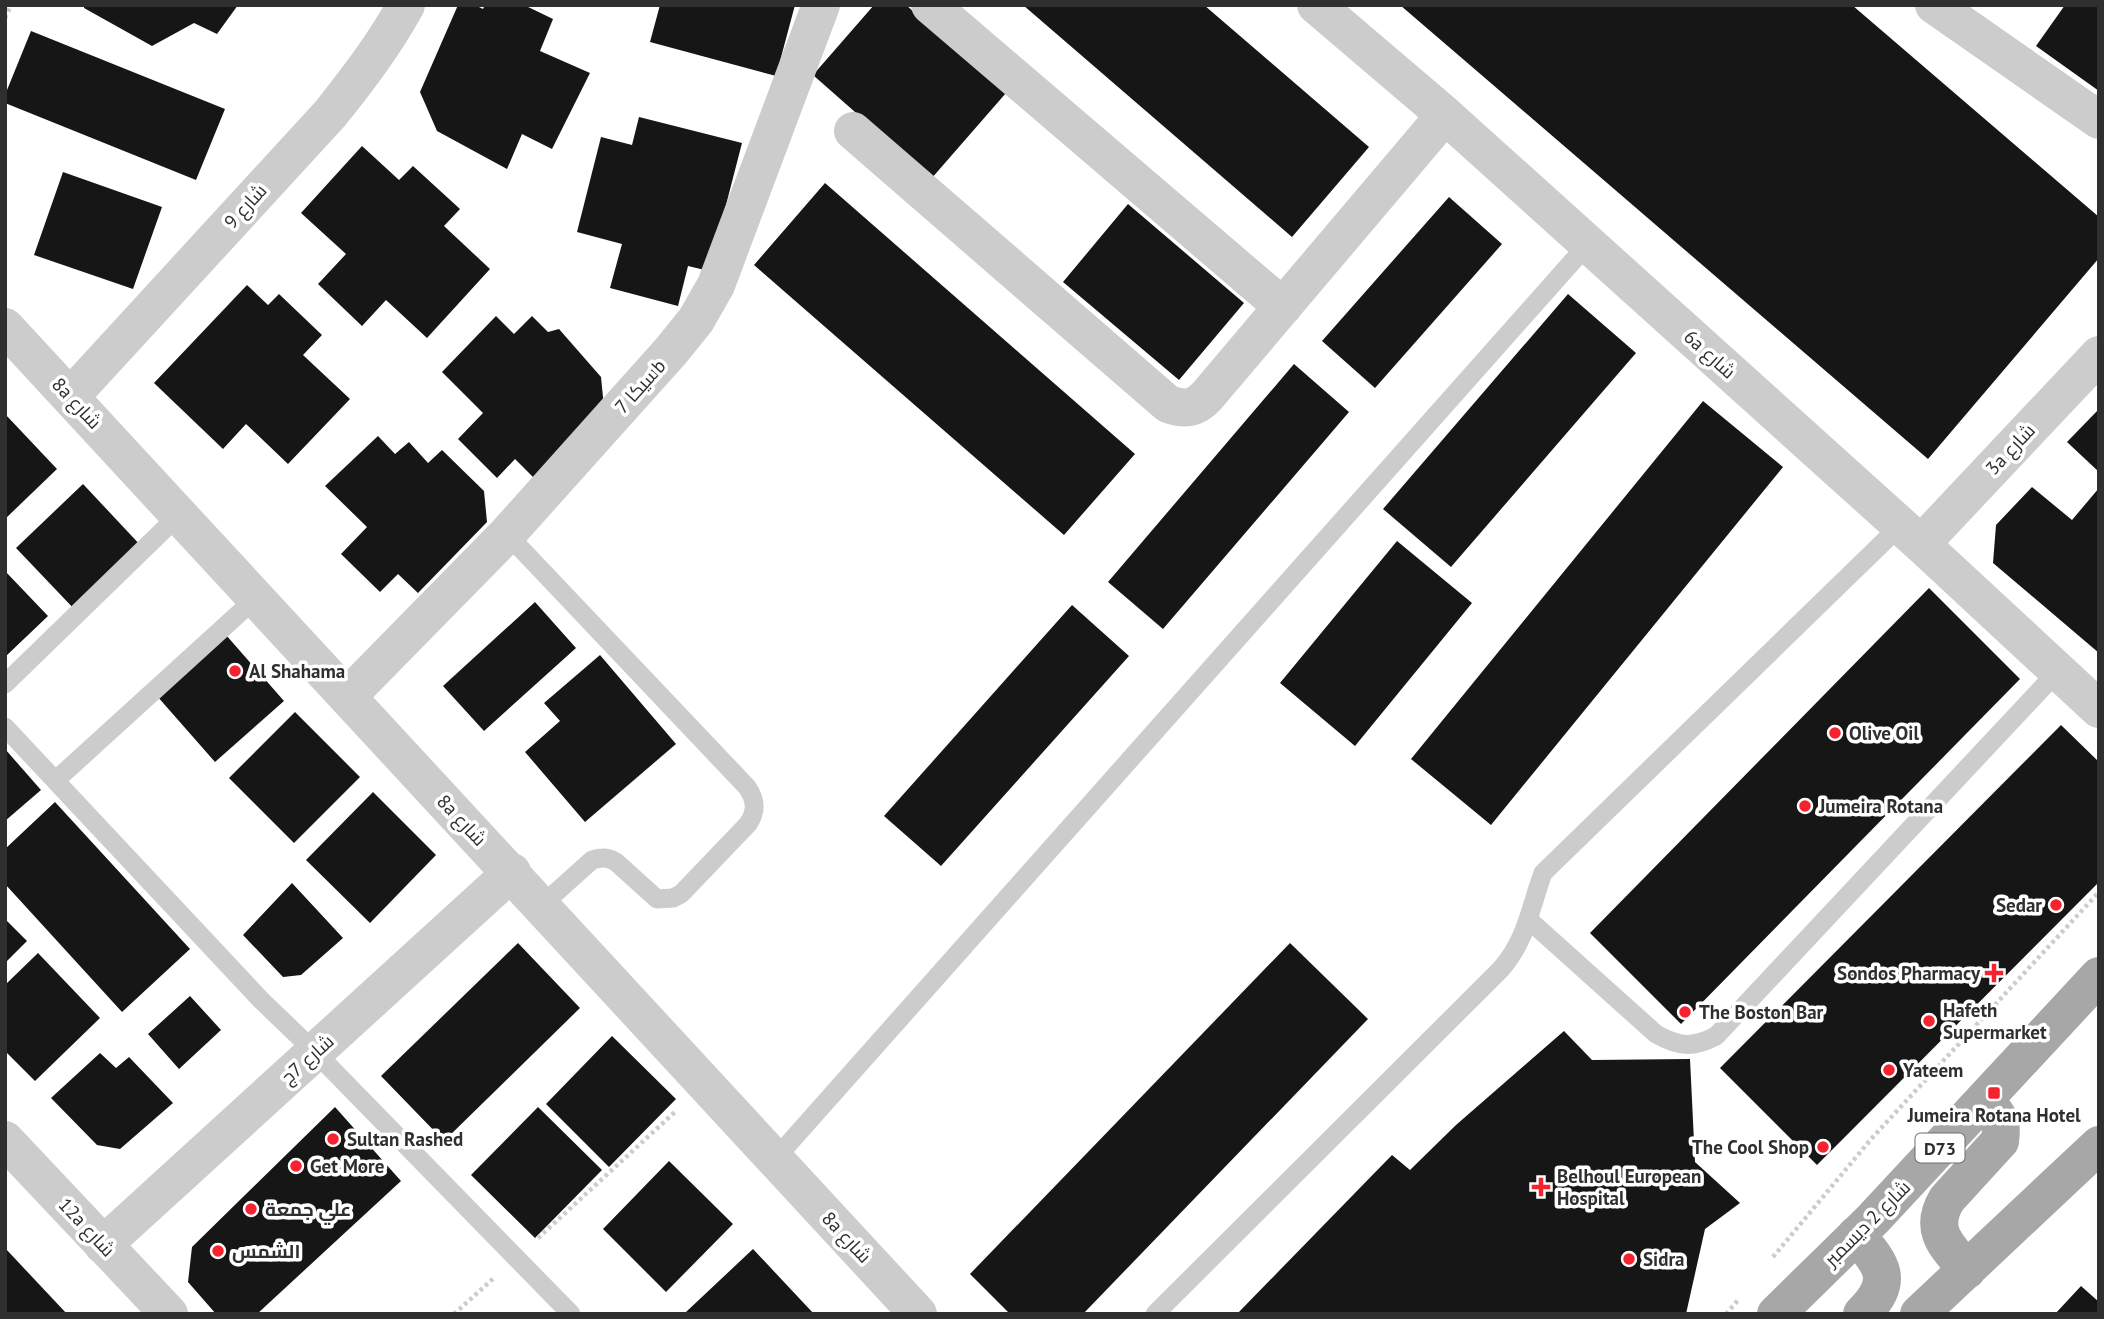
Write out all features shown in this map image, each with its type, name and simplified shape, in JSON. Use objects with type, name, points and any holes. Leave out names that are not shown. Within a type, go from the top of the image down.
[{"type":"main road","name":"شارع 2 ديسمبر","points":[[1776,1314],[1856,1235],[2099,976]]},
{"type":"main road","points":[[1967,1270],[1945,1243],[1938,1220],[1947,1199],[2000,1140],[2002,1128],[1999,1116],[1985,1100]]},
{"type":"main road","points":[[1919,1314],[2099,1144]]},
{"type":"main road","points":[[1856,1235],[1878,1259],[1882,1274],[1881,1289],[1873,1303],[1862,1314]]},
{"type":"street","name":"شارع 9","points":[[71,397],[330,114],[363,73],[406,5]]},
{"type":"street","name":"سيكا 7b","points":[[348,696],[508,534],[696,320],[716,285],[821,5]]},
{"type":"street","points":[[930,5],[1283,307]]},
{"type":"street","name":"6a شارع","points":[[1316,5],[1445,115],[1911,535],[2099,709]]},
{"type":"street","points":[[1934,5],[2099,120]]},
{"type":"street","points":[[853,131],[1168,404],[1189,408],[1200,404],[1445,115]]},
{"type":"street","name":"8a شارع","points":[[5,327],[512,872],[918,1314]]},
{"type":"street","name":"3a شارع","points":[[1911,535],[2099,355]]},
{"type":"street","name":"شارع 7ج","points":[[103,1245],[512,872]]},
{"type":"street","name":"12a شارع","points":[[5,1140],[169,1314]]},
{"type":"lane","points":[[775,1159],[1588,244]]},
{"type":"lane","points":[[5,684],[180,514]]},
{"type":"lane","points":[[508,534],[747,787],[753,795],[755,806],[754,816],[748,824],[681,894],[674,898],[657,898],[616,862],[600,857],[592,860],[542,905]]},
{"type":"lane","points":[[1155,1314],[1511,958],[1522,940],[1543,873],[1911,535]]},
{"type":"lane","points":[[55,780],[256,598]]},
{"type":"lane","points":[[1529,920],[1656,1034],[1670,1042],[1686,1045],[1701,1043],[1716,1036],[2058,671]]},
{"type":"lane","points":[[5,727],[261,1000],[571,1314]]},
{"type":"path","points":[[5,19],[11,5]]},
{"type":"path","points":[[1770,1261],[1872,1138],[2099,892]]},
{"type":"path","points":[[454,1314],[706,1083]]},
{"type":"path","points":[[1726,1314],[1744,1293]]},
{"type":"building","points":[[84,5],[238,5],[217,34],[194,23],[152,46],[84,8]]},
{"type":"building","points":[[458,5],[475,5],[483,9],[485,5],[524,5],[553,19],[540,51],[590,73],[552,149],[522,134],[507,169],[437,131],[420,92]]},
{"type":"building","points":[[660,5],[795,5],[776,76],[650,42]]},
{"type":"building","points":[[874,5],[906,5],[1006,93],[931,179],[813,75]]},
{"type":"building","points":[[1023,5],[1204,5],[1369,147],[1292,237]]},
{"type":"building","points":[[1400,5],[1852,5],[2099,217],[2099,258],[1928,459]]},
{"type":"building","points":[[2065,5],[2099,5],[2099,91],[2036,46]]},
{"type":"building","points":[[31,31],[225,109],[196,180],[5,103],[5,95]]},
{"type":"building","points":[[639,117],[742,143],[709,271],[688,266],[678,306],[610,288],[622,244],[577,232],[601,137],[632,145]]},
{"type":"building","points":[[362,146],[399,180],[413,166],[460,209],[444,226],[490,269],[427,338],[386,300],[362,326],[318,284],[346,254],[301,213]]},
{"type":"building","points":[[63,172],[162,207],[133,289],[34,255]]},
{"type":"building","points":[[825,183],[1135,454],[1064,535],[754,265]]},
{"type":"building","points":[[1449,197],[1502,244],[1375,388],[1322,341]]},
{"type":"building","points":[[1128,204],[1244,303],[1179,380],[1063,282]]},
{"type":"building","points":[[247,285],[268,305],[279,294],[322,335],[303,355],[350,399],[288,464],[246,424],[223,449],[154,383]]},
{"type":"building","points":[[1568,294],[1636,353],[1451,567],[1383,509]]},
{"type":"building","points":[[496,316],[514,334],[532,316],[548,332],[559,329],[601,377],[604,407],[535,479],[515,459],[497,478],[458,439],[483,413],[442,372]]},
{"type":"building","points":[[1294,364],[1349,412],[1163,629],[1108,582]]},
{"type":"building","points":[[1703,401],[1783,467],[1491,825],[1411,759]]},
{"type":"building","points":[[2099,409],[2099,472],[2067,442]]},
{"type":"building","points":[[5,414],[57,469],[5,519]]},
{"type":"building","points":[[378,436],[395,454],[409,442],[428,463],[442,450],[484,491],[487,522],[418,593],[398,574],[380,592],[341,554],[367,527],[325,486]]},
{"type":"building","points":[[83,484],[143,548],[77,612],[16,548]]},
{"type":"building","points":[[2032,487],[2072,520],[2099,488],[2099,653],[1993,563],[1996,525]]},
{"type":"building","points":[[1397,541],[1472,603],[1355,746],[1280,683]]},
{"type":"building","points":[[5,571],[48,616],[5,657]]},
{"type":"building","name":"Jumeira Rotana","points":[[1929,588],[2020,679],[1681,1024],[1590,933]]},
{"type":"building","points":[[535,602],[576,648],[484,731],[443,686]]},
{"type":"building","points":[[1072,605],[1129,656],[941,866],[884,816]]},
{"type":"building","points":[[226,635],[284,701],[215,762],[157,696]]},
{"type":"building","points":[[600,655],[676,744],[585,822],[525,752],[560,721],[544,703]]},
{"type":"building","points":[[295,712],[360,777],[294,843],[229,778]]},
{"type":"building","points":[[2061,725],[2099,762],[2099,882],[1817,1165],[1720,1068]]},
{"type":"building","points":[[5,749],[41,790],[5,821]]},
{"type":"building","points":[[373,792],[436,855],[370,923],[306,860]]},
{"type":"building","points":[[55,802],[190,949],[122,1012],[5,884],[5,849]]},
{"type":"building","points":[[292,883],[343,938],[301,975],[283,977],[243,935]]},
{"type":"building","points":[[5,919],[27,941],[5,963]]},
{"type":"building","points":[[518,943],[580,1008],[444,1141],[381,1076]]},
{"type":"building","points":[[1290,943],[1368,1019],[1083,1314],[1010,1314],[970,1274]]},
{"type":"building","points":[[38,953],[100,1018],[35,1081],[5,1051],[5,985]]},
{"type":"building","points":[[190,996],[221,1030],[179,1069],[148,1034]]},
{"type":"building","name":"Belhoul European Hospital","points":[[1564,1031],[1592,1060],[1690,1059],[1695,1162],[1740,1203],[1705,1229],[1686,1314],[1237,1314],[1392,1155],[1410,1170],[1456,1125]]},
{"type":"building","points":[[612,1036],[676,1099],[609,1167],[546,1104]]},
{"type":"building","points":[[100,1053],[116,1068],[129,1057],[173,1103],[120,1149],[97,1145],[51,1098]]},
{"type":"building","points":[[335,1107],[401,1181],[257,1314],[216,1314],[188,1282],[192,1247]]},
{"type":"building","points":[[538,1107],[602,1170],[535,1238],[471,1175]]},
{"type":"building","points":[[669,1161],[733,1224],[666,1292],[603,1229]]},
{"type":"building","points":[[5,1248],[67,1314],[5,1314]]},
{"type":"building","points":[[753,1249],[814,1314],[686,1312]]},
{"type":"building","points":[[2081,1286],[2099,1302],[2099,1314],[2055,1314]]},
{"type":"place","name":"Al Shahama","points":[[235,671]]},
{"type":"place","name":"Olive Oil","points":[[1835,733]]},
{"type":"place","name":"Jumeira Rotana","points":[[1805,806]]},
{"type":"place","name":"Sedar","points":[[2056,905]]},
{"type":"place","name":"Sondos Pharmacy","points":[[1994,973]]},
{"type":"place","name":"The Boston Bar","points":[[1685,1012]]},
{"type":"place","name":"Hafeth Supermarket","points":[[1929,1021]]},
{"type":"place","name":"Yateem","points":[[1889,1070]]},
{"type":"place","name":"Jumeira Rotana Hotel","points":[[1994,1093]]},
{"type":"place","name":"Sultan Rashed","points":[[333,1139]]},
{"type":"place","name":"The Cool Shop","points":[[1823,1147]]},
{"type":"place","name":"Get More","points":[[296,1166]]},
{"type":"place","name":"Belhoul European Hospital","points":[[1541,1187]]},
{"type":"place","name":"علي جمعة","points":[[251,1209]]},
{"type":"place","name":"الشمس","points":[[218,1251]]},
{"type":"place","name":"Sidra","points":[[1629,1259]]}]
